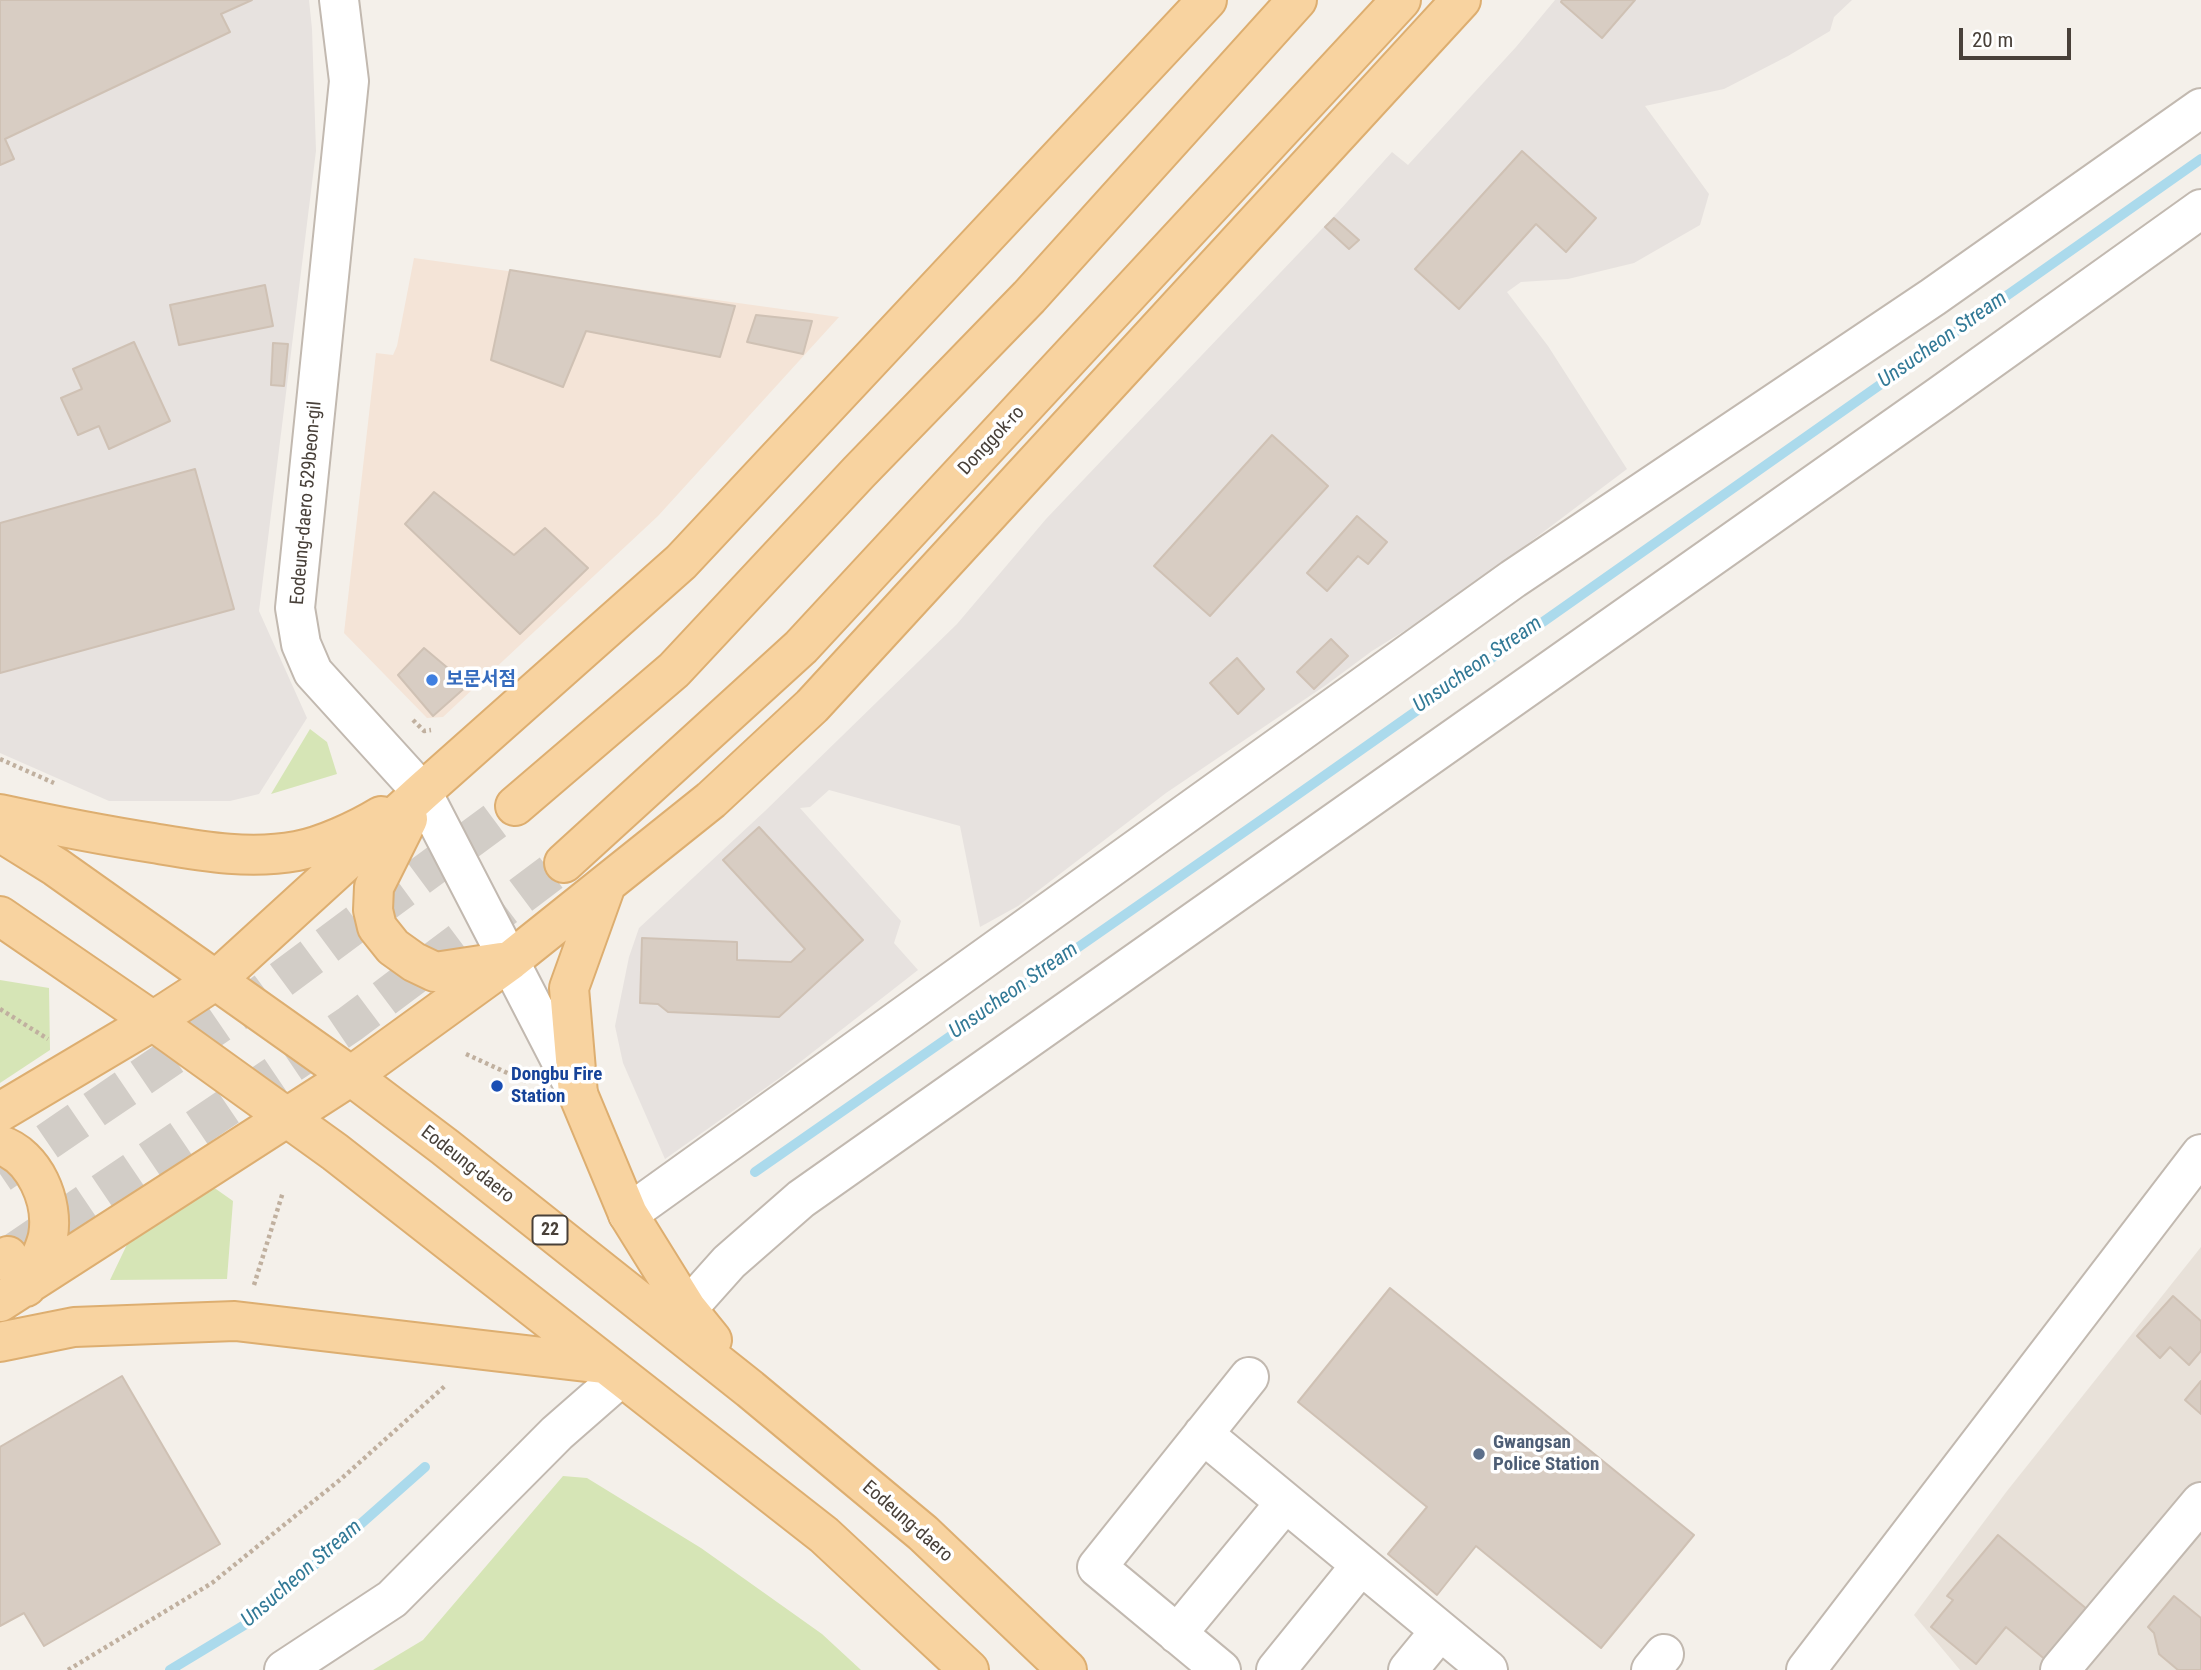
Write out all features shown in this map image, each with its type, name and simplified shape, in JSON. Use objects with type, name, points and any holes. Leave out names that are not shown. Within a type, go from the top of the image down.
[{"type":"main road","points":[[0,1112],[153,1021],[216,980],[681,562],[1207,0]]},
{"type":"main road","points":[[514,806],[674,670],[859,471],[1029,297],[1297,0]]},
{"type":"main road","name":"Donggok-ro","points":[[564,863],[801,647],[1401,0]]},
{"type":"main road","points":[[8,1276],[286,1119],[351,1076],[511,960],[711,800],[813,706],[1461,0]]},
{"type":"main road","points":[[0,814],[73,830],[205,852],[254,856],[300,851],[362,827],[422,792]]},
{"type":"main road","points":[[422,792],[374,887],[373,910],[377,927],[393,947],[414,962],[435,972],[511,960]]},
{"type":"main road","name":"Eodeung-daero","points":[[0,832],[57,867],[351,1076],[445,1147],[750,1389],[923,1533],[1067,1670]]},
{"type":"main road","points":[[606,885],[569,988],[578,1094],[628,1214],[687,1309],[750,1389]]},
{"type":"main road","points":[[0,916],[326,1145],[824,1535],[969,1670]]},
{"type":"main road","points":[[0,1145],[27,1163],[42,1185],[49,1211],[48,1237],[8,1276]]},
{"type":"main road","points":[[0,1342],[74,1327],[235,1321],[485,1350],[612,1371]]},
{"type":"street","name":"Eodeung-daero 529beon-gil","points":[[339,0],[349,81],[295,608],[301,644],[313,672],[422,792],[578,1094]]},
{"type":"street","points":[[628,1214],[1513,579],[1933,297],[2201,108]]},
{"type":"street","points":[[687,1309],[729,1262],[801,1199],[2201,209]]},
{"type":"street","points":[[1806,1670],[2201,1154]]},
{"type":"street","points":[[284,1670],[392,1599],[557,1433],[612,1371]]},
{"type":"street","points":[[1221,1670],[1097,1567],[1249,1377]]},
{"type":"street","points":[[1203,1434],[1488,1670]]},
{"type":"street","points":[[2060,1670],[2201,1502]]},
{"type":"street","points":[[1177,1634],[1285,1503]]},
{"type":"street","points":[[1276,1670],[1361,1565]]},
{"type":"street","points":[[1408,1670],[1440,1631]]},
{"type":"path","points":[[405,712],[425,732],[437,728]]},
{"type":"path","points":[[0,1009],[48,1040]]},
{"type":"path","points":[[466,1054],[534,1085]]},
{"type":"path","points":[[251,1292],[283,1192]]},
{"type":"path","points":[[68,1670],[212,1583],[341,1479],[485,1350]]},
{"type":"shaded area","points":[[0,0],[309,0],[316,151],[259,611],[307,718],[259,794],[230,801],[109,801],[0,753]]},
{"type":"shaded area","points":[[1555,0],[1852,0],[1834,17],[1830,31],[1724,89],[1645,106],[1709,194],[1700,225],[1634,263],[1568,279],[1521,282],[1507,292],[1548,346],[1627,469],[1449,603],[1372,651],[1166,793],[1018,906],[980,927],[960,826],[829,790],[810,807],[800,808],[901,921],[894,943],[918,970],[781,1077],[665,1159],[623,1063],[615,1026],[629,957],[639,928],[765,811],[957,624],[1046,519],[1392,152],[1408,165],[1516,47]]},
{"type":"shaded area","points":[[414,258],[839,317],[658,516],[443,717],[427,718],[344,633],[376,353],[393,355],[397,346]]},
{"type":"shaded area","points":[[2201,1247],[2201,1670],[1960,1670],[1914,1615],[2007,1491]]},
{"type":"green space","points":[[310,729],[327,742],[337,774],[271,794]]},
{"type":"green space","points":[[0,980],[49,988],[50,1050],[0,1083]]},
{"type":"green space","points":[[206,1182],[233,1201],[227,1279],[110,1280],[133,1232]]},
{"type":"green space","points":[[563,1476],[587,1478],[701,1548],[822,1634],[861,1670],[373,1670],[423,1640]]},
{"type":"building","points":[[0,0],[252,0],[221,14],[230,32],[5,139],[14,159],[0,165]]},
{"type":"building","points":[[1635,0],[1602,38],[1561,2]]},
{"type":"building","points":[[1522,151],[1596,218],[1566,252],[1536,224],[1459,309],[1415,269]]},
{"type":"building","points":[[1334,218],[1359,240],[1349,249],[1325,227]]},
{"type":"building","points":[[510,270],[735,306],[720,357],[586,331],[563,387],[491,360]]},
{"type":"building","points":[[265,285],[273,326],[179,345],[170,305]]},
{"type":"building","points":[[756,315],[812,321],[803,354],[747,342]]},
{"type":"building","points":[[134,342],[170,421],[109,449],[99,426],[78,435],[61,398],[82,389],[73,369]]},
{"type":"building","points":[[273,343],[288,344],[284,386],[271,385]]},
{"type":"building","points":[[1272,435],[1328,486],[1210,616],[1154,566]]},
{"type":"building","points":[[195,469],[234,609],[0,673],[0,523]]},
{"type":"building","points":[[434,492],[514,555],[545,528],[588,568],[520,634],[405,524]]},
{"type":"building","points":[[1357,516],[1387,542],[1368,564],[1358,556],[1327,591],[1307,573]]},
{"type":"building","points":[[1331,639],[1348,656],[1314,689],[1297,672]]},
{"type":"building","name":"보문서점","points":[[424,648],[468,685],[433,716],[398,675]]},
{"type":"building","points":[[1237,658],[1264,689],[1238,714],[1210,683]]},
{"type":"building","points":[[759,827],[863,940],[779,1017],[668,1012],[658,1004],[640,1003],[642,938],[737,942],[737,960],[791,962],[805,949],[723,860]]},
{"type":"building","name":"Gwangsan Police Station","points":[[1390,1288],[1694,1535],[1601,1648],[1476,1546],[1437,1595],[1388,1554],[1427,1507],[1298,1402]]},
{"type":"building","points":[[2173,1296],[2201,1321],[2201,1351],[2189,1365],[2170,1347],[2160,1358],[2137,1336]]},
{"type":"building","points":[[122,1376],[220,1544],[44,1646],[24,1613],[0,1626],[0,1447]]},
{"type":"building","points":[[2201,1381],[2201,1414],[2185,1400]]},
{"type":"building","points":[[1998,1535],[2094,1615],[2053,1666],[2006,1627],[1976,1664],[1931,1627],[1953,1600],[1947,1596]]},
{"type":"building","points":[[2174,1596],[2201,1618],[2201,1670],[2178,1670],[2159,1654],[2154,1633],[2148,1627]]},
{"type":"waterway","name":"Unsucheon Stream","points":[[755,1172],[1277,809],[2201,159]]},
{"type":"waterway","name":"Unsucheon Stream","points":[[170,1670],[251,1621],[425,1467]]},
{"type":"tunnel","points":[[0,1174],[240,1010],[515,806]]},
{"type":"tunnel","points":[[8,1256],[350,1024],[564,863]]},
{"type":"place","name":"보문서점","points":[[432,680]]},
{"type":"place","name":"Dongbu Fire Station","points":[[497,1086]]},
{"type":"place","name":"Gwangsan Police Station","points":[[1479,1454]]}]
